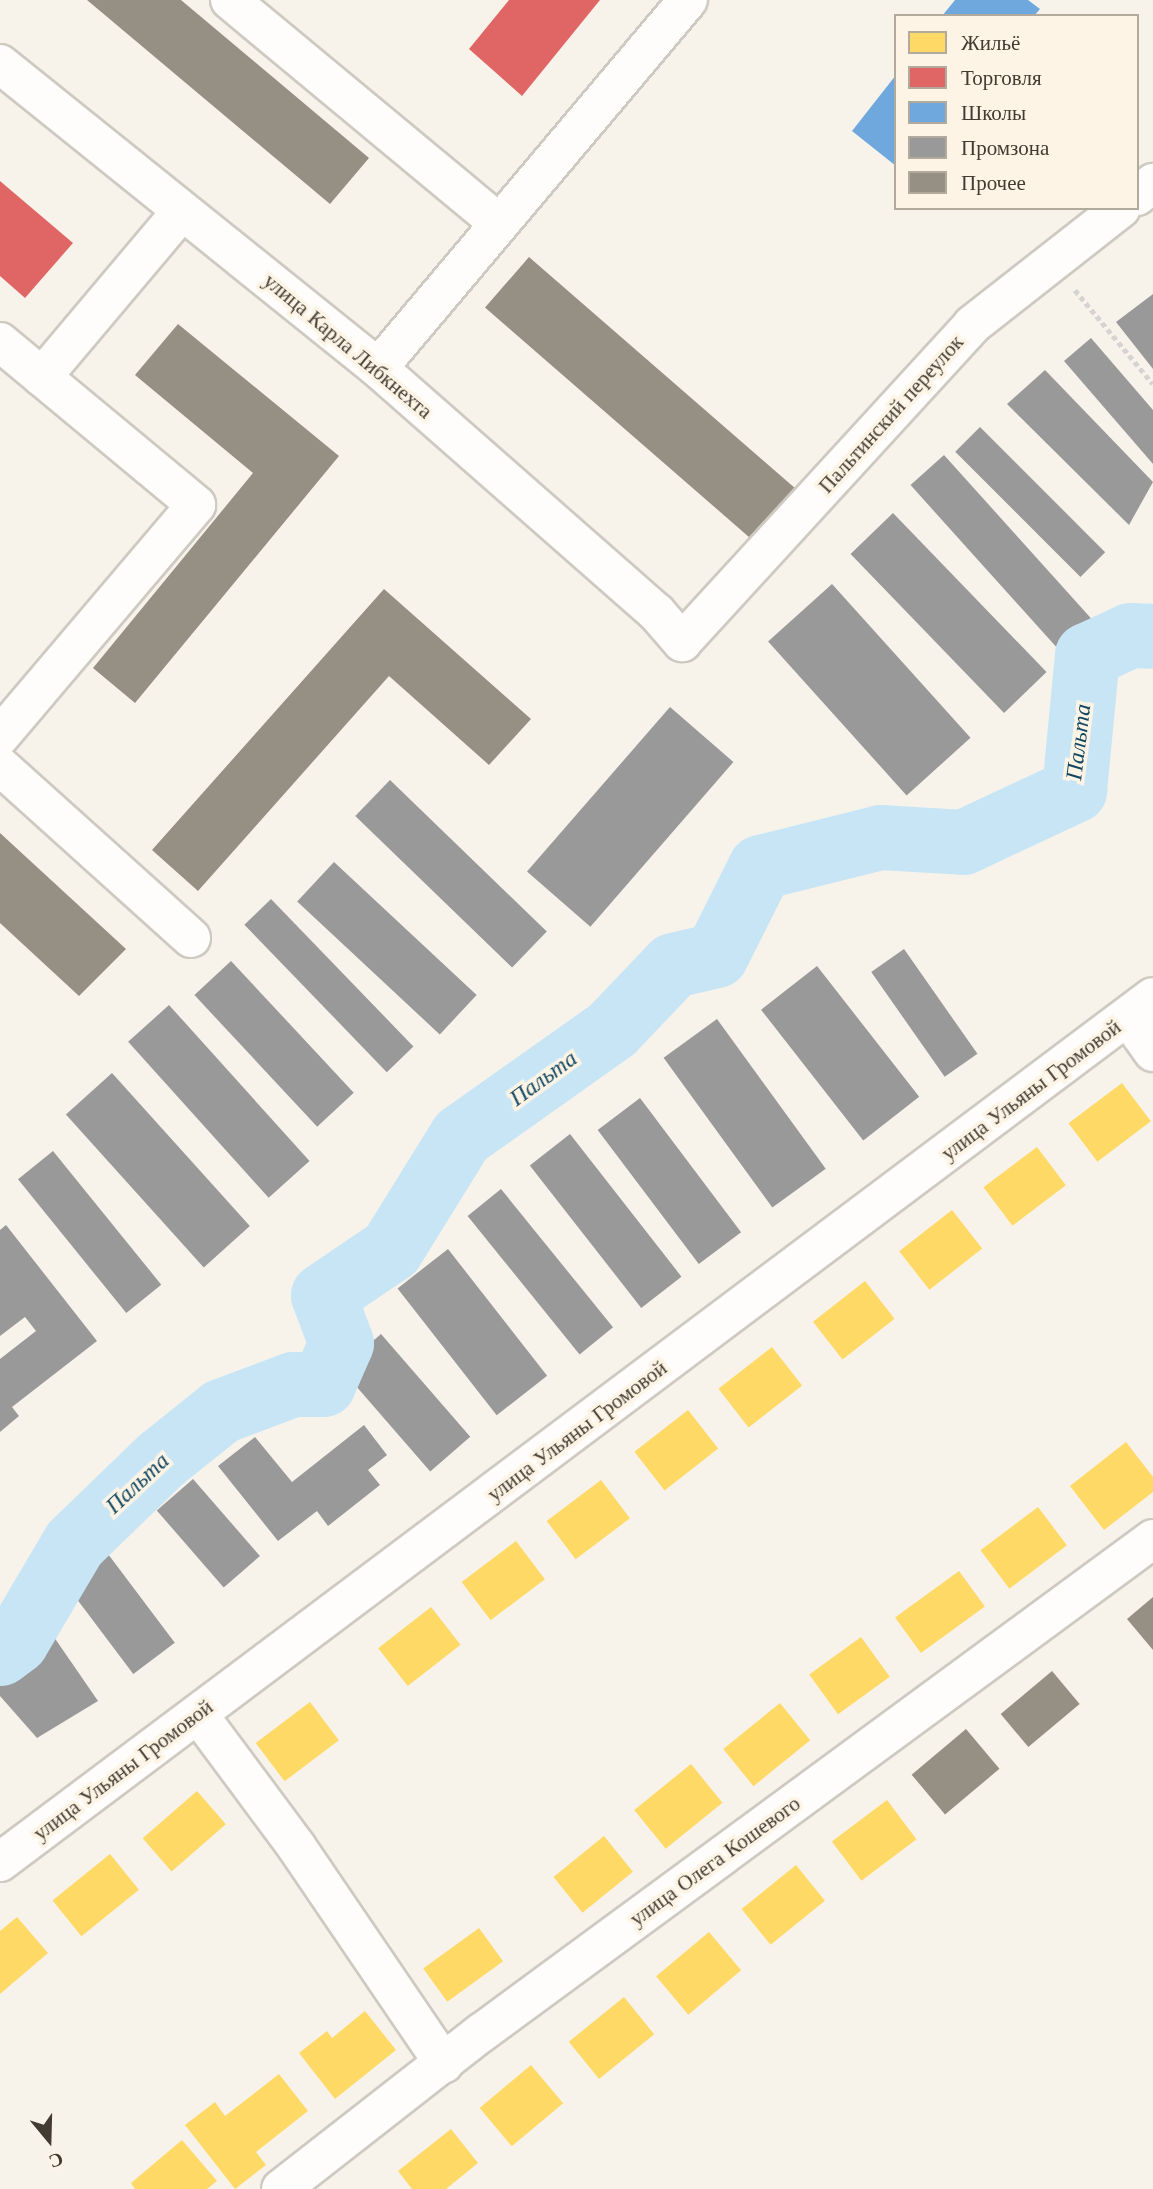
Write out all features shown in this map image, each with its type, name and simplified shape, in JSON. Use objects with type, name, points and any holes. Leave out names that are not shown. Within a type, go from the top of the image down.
[{"type":"street","points":[[230,0],[499,223]]},
{"type":"street","points":[[378,368],[688,0]]},
{"type":"street","name":"улица Карла Либкнехта","points":[[0,64],[378,368],[656,612],[682,642]]},
{"type":"street","points":[[1139,194],[1153,183]]},
{"type":"street","name":"Пальтинский переулок","points":[[682,642],[972,325],[1118,210]]},
{"type":"street","points":[[42,377],[182,211]]},
{"type":"street","points":[[0,342],[196,505],[0,736]]},
{"type":"street","points":[[0,766],[191,938]]},
{"type":"street","points":[[1141,1007],[1153,1052]]},
{"type":"street","name":"улица Ульяны Громовой","points":[[0,1862],[1141,1007]]},
{"type":"street","name":"улица Олега Кошевого","points":[[281,2189],[481,2033],[1153,1539]]},
{"type":"street","points":[[198,1714],[296,1846],[444,2064]]},
{"type":"path","points":[[1074,289],[1153,384]]},
{"type":"building: Жильё","points":[[1122,1083],[1151,1121],[1097,1162],[1068,1123]]},
{"type":"building: Жильё","points":[[1037,1147],[1066,1185],[1012,1226],[983,1187]]},
{"type":"building: Жильё","points":[[952,1210],[982,1249],[929,1290],[899,1251]]},
{"type":"building: Жильё","points":[[865,1281],[895,1319],[843,1359],[813,1322]]},
{"type":"building: Жильё","points":[[772,1347],[802,1386],[749,1427],[718,1389]]},
{"type":"building: Жильё","points":[[688,1410],[718,1449],[665,1490],[634,1452]]},
{"type":"building: Жильё","points":[[1126,1442],[1153,1477],[1153,1492],[1104,1530],[1070,1486]]},
{"type":"building: Жильё","points":[[601,1480],[630,1518],[576,1559],[547,1521]]},
{"type":"building: Жильё","points":[[1038,1507],[1067,1545],[1009,1589],[980,1550]]},
{"type":"building: Жильё","points":[[516,1541],[545,1579],[491,1620],[462,1582]]},
{"type":"building: Жильё","points":[[959,1571],[985,1607],[921,1653],[895,1617]]},
{"type":"building: Жильё","points":[[431,1607],[461,1645],[408,1686],[378,1648]]},
{"type":"building: Жильё","points":[[861,1637],[890,1677],[838,1714],[809,1675]]},
{"type":"building: Жильё","points":[[310,1702],[339,1740],[285,1781],[256,1743]]},
{"type":"building: Жильё","points":[[780,1703],[810,1740],[753,1786],[723,1749]]},
{"type":"building: Жильё","points":[[691,1764],[722,1803],[666,1849],[634,1810]]},
{"type":"building: Жильё","points":[[197,1791],[226,1824],[172,1871],[143,1838]]},
{"type":"building: Жильё","points":[[887,1800],[916,1839],[861,1881],[832,1842]]},
{"type":"building: Жильё","points":[[604,1836],[633,1872],[582,1913],[553,1877]]},
{"type":"building: Жильё","points":[[110,1854],[139,1890],[81,1936],[52,1901]]},
{"type":"building: Жильё","points":[[796,1865],[825,1901],[771,1945],[742,1909]]},
{"type":"building: Жильё","points":[[17,1917],[48,1953],[0,1994],[0,1931]]},
{"type":"building: Жильё","points":[[479,1928],[503,1961],[447,2002],[423,1969]]},
{"type":"building: Жильё","points":[[709,1932],[741,1970],[688,2015],[656,1976]]},
{"type":"building: Жильё","points":[[624,1997],[654,2034],[599,2079],[569,2042]]},
{"type":"building: Жильё","points":[[365,2011],[396,2050],[335,2099],[299,2053],[327,2031],[332,2038]]},
{"type":"building: Жильё","points":[[531,2065],[563,2103],[512,2146],[480,2108]]},
{"type":"building: Жильё","points":[[279,2074],[308,2111],[256,2152],[266,2165],[235,2189],[185,2125],[215,2102],[225,2116]]},
{"type":"building: Жильё","points":[[451,2129],[478,2163],[446,2189],[412,2189],[398,2171]]},
{"type":"building: Жильё","points":[[182,2140],[217,2181],[207,2189],[135,2189],[131,2183]]},
{"type":"building: Торговля","points":[[509,0],[600,0],[522,96],[469,49]]},
{"type":"building: Торговля","points":[[0,181],[73,243],[25,298],[0,276]]},
{"type":"building: Школы","points":[[955,0],[1028,0],[1040,9],[1036,14],[944,14]]},
{"type":"building: Школы","points":[[894,78],[894,164],[852,131]]},
{"type":"building: Промзона","points":[[1153,294],[1153,369],[1116,322]]},
{"type":"building: Промзона","points":[[1091,338],[1153,410],[1153,464],[1064,361]]},
{"type":"building: Промзона","points":[[1045,370],[1153,482],[1129,525],[1007,404]]},
{"type":"building: Промзона","points":[[980,427],[1105,552],[1080,577],[955,452]]},
{"type":"building: Промзона","points":[[944,455],[1096,624],[1062,654],[911,485]]},
{"type":"building: Промзона","points":[[893,513],[1047,672],[1004,713],[851,554]]},
{"type":"building: Промзона","points":[[832,584],[971,738],[907,795],[768,642]]},
{"type":"building: Промзона","points":[[670,707],[733,762],[590,927],[527,872]]},
{"type":"building: Промзона","points":[[390,780],[547,931],[512,967],[355,816]]},
{"type":"building: Промзона","points":[[334,862],[477,995],[440,1034],[297,901]]},
{"type":"building: Промзона","points":[[271,899],[413,1046],[387,1072],[244,925]]},
{"type":"building: Промзона","points":[[904,949],[977,1054],[945,1077],[871,972]]},
{"type":"building: Промзона","points":[[231,961],[354,1093],[317,1127],[194,995]]},
{"type":"building: Промзона","points":[[817,966],[919,1097],[863,1141],[761,1010]]},
{"type":"building: Промзона","points":[[169,1005],[310,1161],[269,1198],[128,1042]]},
{"type":"building: Промзона","points":[[717,1019],[826,1169],[772,1207],[664,1058]]},
{"type":"building: Промзона","points":[[112,1073],[250,1226],[204,1268],[66,1114]]},
{"type":"building: Промзона","points":[[640,1098],[741,1232],[699,1264],[598,1130]]},
{"type":"building: Промзона","points":[[570,1134],[681,1277],[641,1308],[530,1165]]},
{"type":"building: Промзона","points":[[53,1151],[161,1285],[126,1313],[18,1179]]},
{"type":"building: Промзона","points":[[501,1189],[613,1327],[580,1354],[468,1216]]},
{"type":"building: Промзона","points":[[6,1225],[97,1341],[12,1407],[19,1416],[0,1432],[0,1359],[36,1331],[25,1317],[0,1336],[0,1230]]},
{"type":"building: Промзона","points":[[448,1249],[547,1376],[497,1415],[398,1288]]},
{"type":"building: Промзона","points":[[381,1334],[470,1437],[430,1471],[341,1369]]},
{"type":"building: Промзона","points":[[364,1425],[387,1455],[368,1470],[380,1485],[328,1526],[317,1511],[278,1541],[218,1466],[255,1437],[292,1482]]},
{"type":"building: Промзона","points":[[193,1479],[260,1556],[224,1587],[157,1510]]},
{"type":"building: Промзона","points":[[108,1554],[175,1643],[133,1674],[66,1585]]},
{"type":"building: Промзона","points":[[45,1624],[98,1701],[37,1738],[0,1696],[0,1681]]},
{"type":"building: Прочее","points":[[87,0],[181,0],[369,158],[330,204]]},
{"type":"building: Прочее","points":[[529,257],[799,492],[755,542],[485,308]]},
{"type":"building: Прочее","points":[[178,324],[339,456],[135,703],[93,668],[253,473],[135,375]]},
{"type":"building: Прочее","points":[[384,589],[531,719],[489,765],[389,676],[198,891],[152,850]]},
{"type":"building: Прочее","points":[[0,833],[126,949],[79,996],[0,923]]},
{"type":"building: Прочее","points":[[1153,1597],[1153,1650],[1127,1619]]},
{"type":"building: Прочее","points":[[1052,1671],[1080,1704],[1028,1747],[1001,1714]]},
{"type":"building: Прочее","points":[[966,1729],[999,1769],[945,1814],[912,1775]]},
{"type":"waterway","name":"Пальта","points":[[0,1653],[16,1641],[74,1543],[161,1459],[221,1411],[293,1384],[323,1384],[341,1343],[323,1295],[391,1249],[461,1136],[612,1029],[673,965],[716,955],[760,867],[880,837],[963,842],[1074,790],[1087,655],[1130,635],[1153,636]]}]
